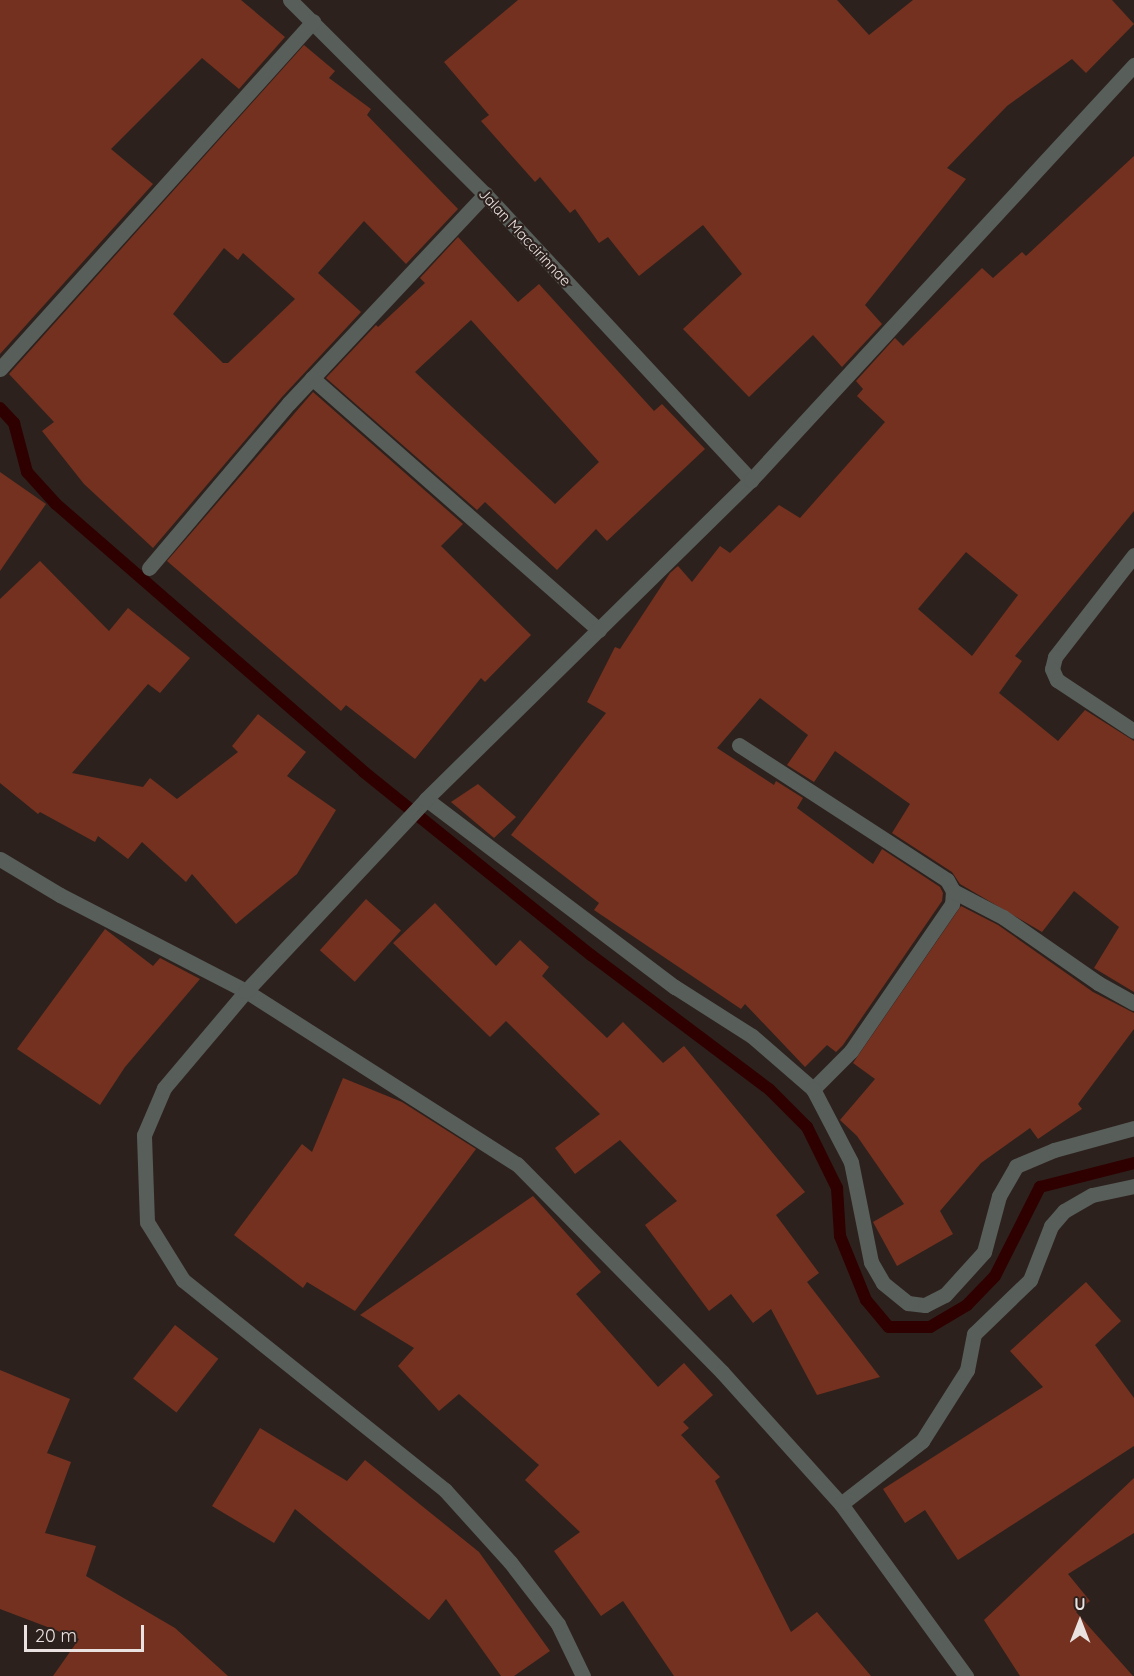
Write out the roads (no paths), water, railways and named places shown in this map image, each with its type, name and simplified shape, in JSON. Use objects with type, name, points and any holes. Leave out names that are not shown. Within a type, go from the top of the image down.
[{"type":"street","name":"Jalan Maccirinnae","points":[[290,0],[314,21],[485,194],[751,480]]},
{"type":"street","points":[[0,369],[314,21]]},
{"type":"street","points":[[583,1676],[558,1624],[510,1562],[445,1490],[183,1280],[147,1222],[144,1135],[160,1097],[246,991],[426,799],[751,480],[1134,65]]},
{"type":"street","points":[[149,568],[312,378],[485,194]]},
{"type":"street","points":[[312,378],[599,630]]},
{"type":"street","points":[[1134,555],[1055,657],[1053,669],[1057,680],[1134,731]]},
{"type":"street","points":[[739,746],[946,880],[953,891],[1003,917],[1098,983],[1134,1003]]},
{"type":"street","points":[[426,799],[675,987],[752,1036],[813,1089],[850,1162],[871,1262],[883,1283],[903,1300],[920,1306],[945,1295],[984,1252],[999,1196],[1016,1166],[1054,1150],[1134,1128]]},
{"type":"street","points":[[0,858],[60,895],[246,991],[517,1164],[722,1372],[841,1504],[966,1676]]},
{"type":"street","points":[[813,1089],[850,1051],[952,904],[953,891]]},
{"type":"street","points":[[841,1504],[922,1441],[967,1370],[974,1334],[1030,1280],[1051,1226],[1064,1211],[1092,1195],[1134,1186]]},
{"type":"waterway","points":[[0,408],[14,423],[27,472],[56,504],[364,772],[591,955],[769,1089],[807,1127],[837,1188],[840,1236],[866,1300],[889,1327],[930,1327],[967,1305],[995,1276],[1040,1187],[1134,1163]]}]
